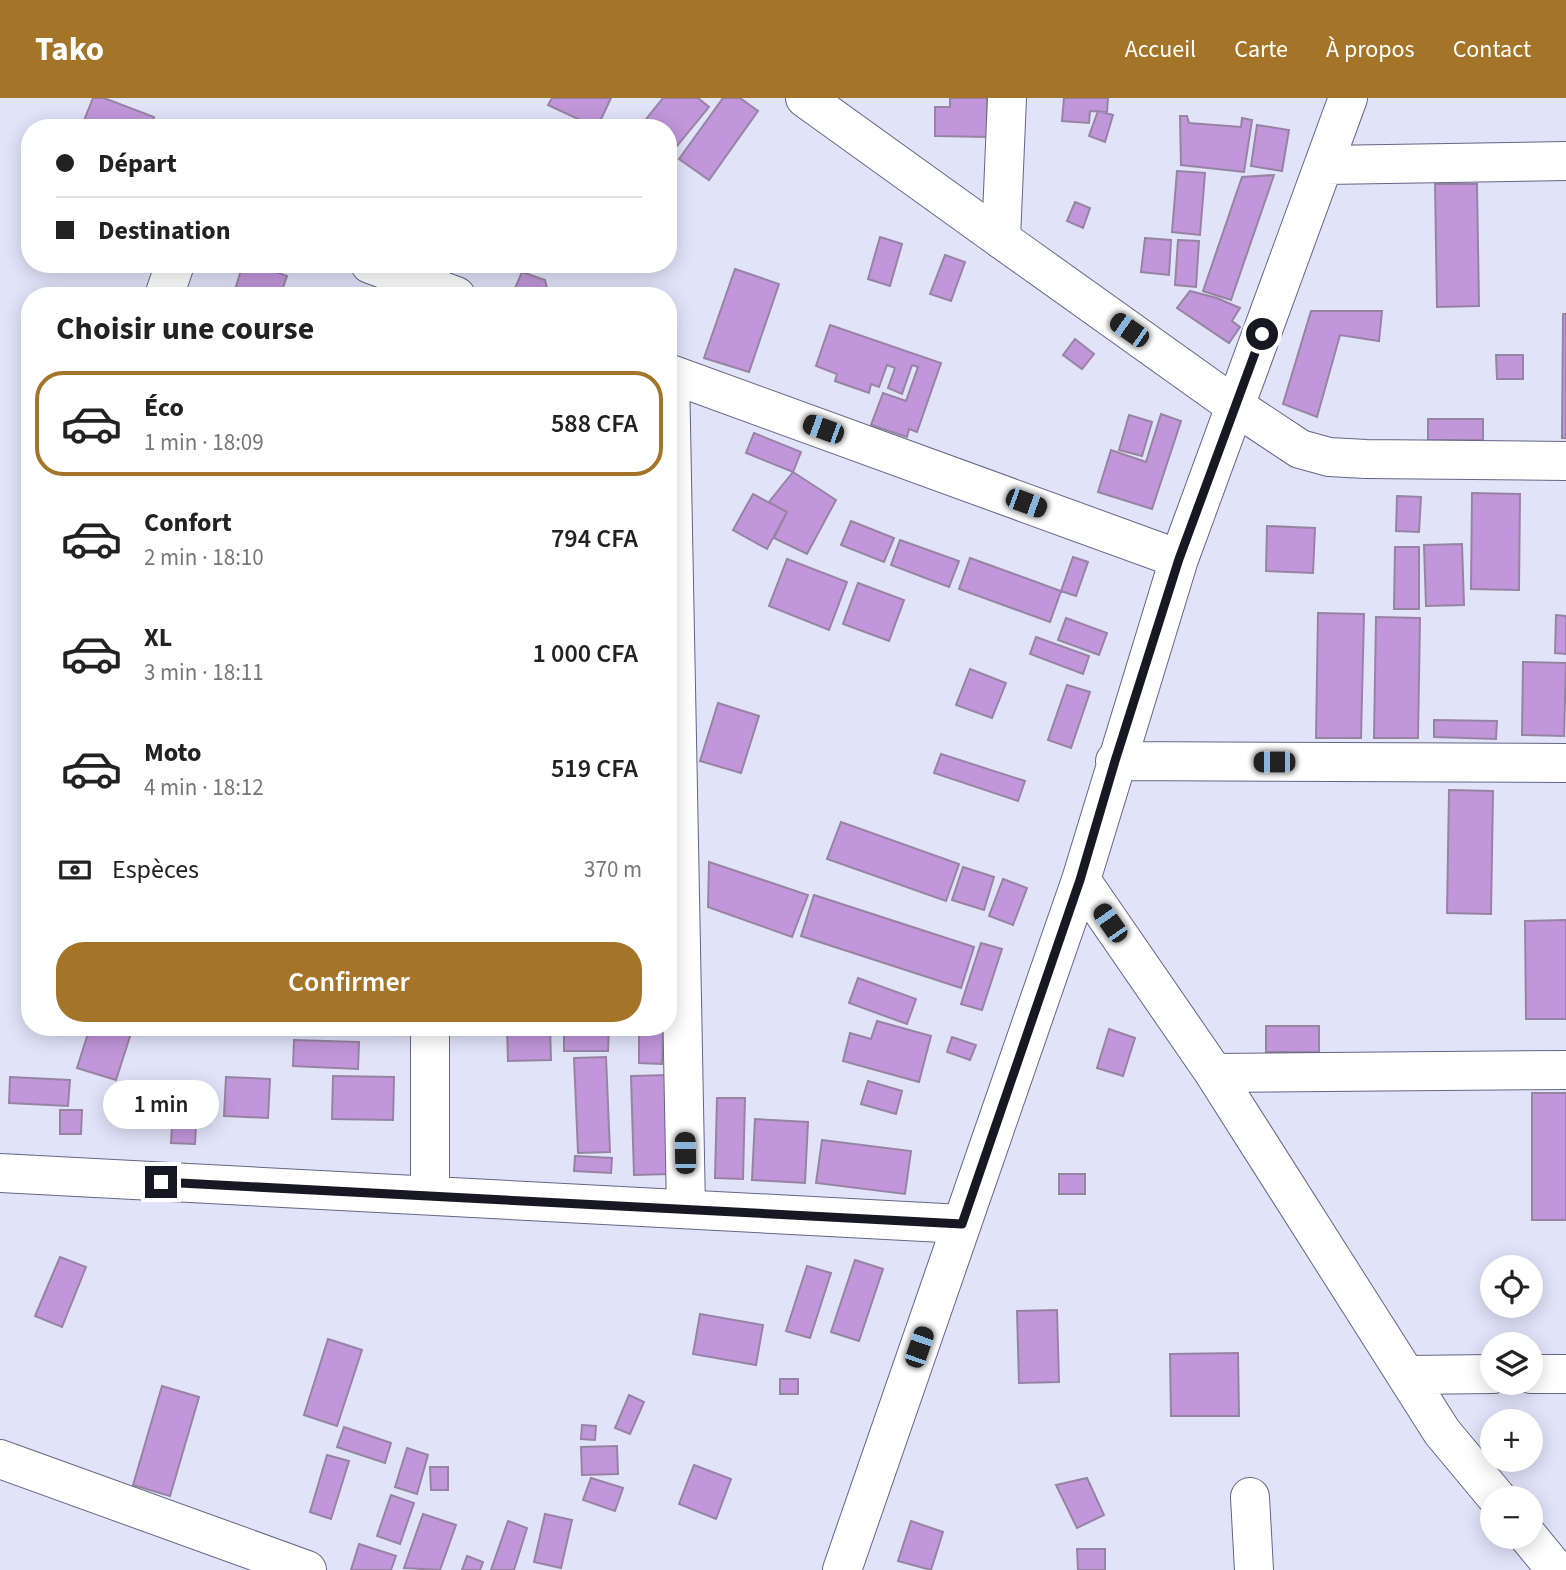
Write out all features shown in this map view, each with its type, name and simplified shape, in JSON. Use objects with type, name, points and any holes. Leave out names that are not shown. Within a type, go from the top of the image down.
[{"type":"street","points":[[805,98],[1300,449],[1329,457],[1566,461]]},
{"type":"street","points":[[1001,239],[1007,98]]},
{"type":"street","points":[[842,1570],[1080,880],[1179,559],[1348,98]]},
{"type":"street","points":[[1325,165],[1566,161]]},
{"type":"street","points":[[392,273],[426,287]]},
{"type":"street","points":[[677,377],[1179,559]]},
{"type":"street","points":[[1115,761],[1566,763]]},
{"type":"street","points":[[677,767],[686,1209]]},
{"type":"street","points":[[1080,880],[1214,1073],[1442,1432],[1487,1486]]},
{"type":"street","points":[[430,1036],[430,1195]]},
{"type":"street","points":[[1214,1073],[1566,1070]]},
{"type":"street","points":[[0,1174],[962,1224]]},
{"type":"street","points":[[1407,1375],[1480,1374]]},
{"type":"street","points":[[1543,1374],[1566,1374]]},
{"type":"street","points":[[0,1459],[307,1570]]},
{"type":"street","points":[[1250,1497],[1254,1570]]},
{"type":"street","points":[[1539,1549],[1556,1570]]},
{"type":"building","points":[[93,98],[104,98],[154,117],[153,119],[85,119]]},
{"type":"building","points":[[552,98],[611,98],[601,119],[578,119],[548,105]]},
{"type":"building","points":[[663,98],[698,98],[709,107],[677,146],[677,119],[646,119]]},
{"type":"building","points":[[723,98],[740,98],[758,111],[709,180],[679,159]]},
{"type":"building","points":[[950,98],[987,98],[987,137],[935,136],[935,107],[950,107]]},
{"type":"building","points":[[1064,98],[1108,98],[1107,112],[1090,111],[1089,123],[1062,121]]},
{"type":"building","points":[[1098,111],[1113,115],[1105,142],[1089,136]]},
{"type":"building","points":[[1180,116],[1187,116],[1189,123],[1241,127],[1242,118],[1252,120],[1244,172],[1181,165]]},
{"type":"building","points":[[1257,125],[1289,130],[1282,171],[1251,166]]},
{"type":"building","points":[[1177,171],[1205,173],[1200,235],[1172,232]]},
{"type":"building","points":[[1274,175],[1231,300],[1203,291],[1242,177]]},
{"type":"building","points":[[1435,184],[1477,184],[1479,306],[1437,307]]},
{"type":"building","points":[[1075,202],[1090,208],[1083,228],[1067,221]]},
{"type":"building","points":[[880,237],[902,244],[890,286],[868,279]]},
{"type":"building","points":[[1145,238],[1171,240],[1169,275],[1141,272]]},
{"type":"building","points":[[1178,240],[1199,241],[1196,287],[1175,285]]},
{"type":"building","points":[[945,255],[965,262],[951,301],[930,294]]},
{"type":"building","points":[[735,269],[779,284],[749,372],[704,358]]},
{"type":"building","points":[[240,273],[278,273],[287,276],[283,287],[236,287]]},
{"type":"building","points":[[522,273],[525,273],[545,280],[547,287],[516,287]]},
{"type":"building","points":[[1190,291],[1240,308],[1232,321],[1240,327],[1229,343],[1177,308]]},
{"type":"building","points":[[1311,311],[1382,311],[1379,341],[1340,335],[1317,417],[1283,404]]},
{"type":"building","points":[[1563,314],[1566,314],[1566,438],[1562,438]]},
{"type":"building","points":[[830,325],[941,363],[917,432],[909,429],[907,437],[871,425],[883,393],[906,401],[918,367],[912,365],[902,394],[888,388],[895,368],[887,365],[879,387],[871,384],[869,393],[835,381],[837,374],[816,366]]},
{"type":"building","points":[[1075,339],[1094,354],[1082,369],[1063,355]]},
{"type":"building","points":[[1496,355],[1523,355],[1523,379],[1497,379]]},
{"type":"building","points":[[1161,414],[1181,421],[1152,509],[1098,492],[1111,450],[1146,462]]},
{"type":"building","points":[[1129,415],[1152,422],[1142,456],[1119,450]]},
{"type":"building","points":[[1428,419],[1483,419],[1483,440],[1428,440]]},
{"type":"building","points":[[754,433],[801,452],[793,472],[746,453]]},
{"type":"building","points":[[793,472],[836,500],[807,554],[774,538],[787,512],[769,502]]},
{"type":"building","points":[[1472,493],[1520,494],[1519,590],[1471,589]]},
{"type":"building","points":[[753,494],[787,512],[767,549],[733,530]]},
{"type":"building","points":[[1397,496],[1421,497],[1419,532],[1396,531]]},
{"type":"building","points":[[851,521],[894,538],[884,562],[841,545]]},
{"type":"building","points":[[1267,526],[1315,528],[1313,573],[1266,571]]},
{"type":"building","points":[[900,540],[959,561],[949,587],[891,565]]},
{"type":"building","points":[[1462,544],[1464,605],[1426,606],[1424,545]]},
{"type":"building","points":[[1395,547],[1419,547],[1419,609],[1394,609]]},
{"type":"building","points":[[1073,557],[1088,562],[1076,596],[1061,591]]},
{"type":"building","points":[[970,558],[1061,591],[1050,622],[959,589]]},
{"type":"building","points":[[787,559],[847,582],[829,630],[769,606]]},
{"type":"building","points":[[858,583],[904,600],[889,641],[843,624]]},
{"type":"building","points":[[1318,613],[1364,614],[1361,738],[1316,738]]},
{"type":"building","points":[[1556,615],[1566,616],[1566,654],[1555,653]]},
{"type":"building","points":[[1376,617],[1420,618],[1418,738],[1374,738]]},
{"type":"building","points":[[1066,618],[1107,633],[1099,655],[1058,640]]},
{"type":"building","points":[[1036,637],[1089,656],[1083,674],[1030,654]]},
{"type":"building","points":[[1523,662],[1566,663],[1564,736],[1522,735]]},
{"type":"building","points":[[970,669],[1006,683],[992,718],[956,705]]},
{"type":"building","points":[[1067,685],[1090,692],[1071,748],[1048,740]]},
{"type":"building","points":[[718,703],[759,716],[741,773],[700,761]]},
{"type":"building","points":[[1434,720],[1497,721],[1496,739],[1434,737]]},
{"type":"building","points":[[941,754],[1025,781],[1018,801],[934,773]]},
{"type":"building","points":[[1449,790],[1493,791],[1491,914],[1447,913]]},
{"type":"building","points":[[841,822],[959,864],[946,901],[827,859]]},
{"type":"building","points":[[709,862],[808,895],[792,937],[708,907]]},
{"type":"building","points":[[963,867],[994,877],[984,910],[952,900]]},
{"type":"building","points":[[1003,879],[1027,888],[1013,925],[989,916]]},
{"type":"building","points":[[814,895],[974,947],[961,988],[801,936]]},
{"type":"building","points":[[1566,920],[1566,1019],[1526,1019],[1525,921]]},
{"type":"building","points":[[981,943],[1002,949],[982,1010],[961,1004]]},
{"type":"building","points":[[858,978],[916,999],[907,1024],[849,1003]]},
{"type":"building","points":[[877,1021],[931,1036],[919,1082],[843,1061],[850,1033],[871,1039]]},
{"type":"building","points":[[1266,1026],[1319,1026],[1319,1052],[1266,1052]]},
{"type":"building","points":[[1109,1029],[1135,1038],[1123,1076],[1097,1068]]},
{"type":"building","points":[[87,1036],[130,1036],[116,1080],[77,1068]]},
{"type":"building","points":[[507,1036],[550,1036],[551,1060],[508,1061]]},
{"type":"building","points":[[564,1036],[609,1036],[608,1051],[564,1051]]},
{"type":"building","points":[[639,1036],[663,1036],[662,1064],[639,1063]]},
{"type":"building","points":[[952,1037],[976,1045],[970,1060],[947,1052]]},
{"type":"building","points":[[294,1040],[359,1042],[358,1069],[293,1066]]},
{"type":"building","points":[[606,1057],[610,1152],[578,1153],[574,1058]]},
{"type":"building","points":[[669,1075],[671,1174],[634,1175],[631,1076]]},
{"type":"building","points":[[333,1076],[394,1077],[393,1120],[332,1119]]},
{"type":"building","points":[[10,1077],[70,1080],[68,1106],[9,1103]]},
{"type":"building","points":[[226,1077],[270,1079],[268,1118],[224,1116]]},
{"type":"building","points":[[868,1081],[902,1091],[896,1114],[861,1104]]},
{"type":"building","points":[[1532,1093],[1566,1093],[1566,1220],[1532,1220]]},
{"type":"building","points":[[717,1098],[745,1098],[743,1179],[715,1178]]},
{"type":"building","points":[[60,1110],[82,1110],[81,1134],[60,1134]]},
{"type":"building","points":[[755,1119],[808,1122],[805,1183],[752,1180]]},
{"type":"building","points":[[172,1124],[196,1124],[195,1144],[171,1143]]},
{"type":"building","points":[[822,1140],[911,1151],[905,1194],[816,1183]]},
{"type":"building","points":[[575,1156],[612,1158],[611,1173],[574,1171]]},
{"type":"building","points":[[1059,1174],[1085,1174],[1085,1194],[1059,1194]]},
{"type":"building","points":[[60,1257],[86,1267],[62,1327],[35,1316]]},
{"type":"building","points":[[855,1260],[883,1269],[859,1341],[831,1332]]},
{"type":"building","points":[[807,1266],[831,1273],[810,1338],[786,1331]]},
{"type":"building","points":[[1057,1310],[1059,1382],[1019,1383],[1017,1311]]},
{"type":"building","points":[[700,1314],[763,1325],[756,1365],[693,1354]]},
{"type":"building","points":[[328,1339],[362,1350],[337,1426],[304,1415]]},
{"type":"building","points":[[1238,1353],[1239,1416],[1171,1416],[1170,1354]]},
{"type":"building","points":[[780,1379],[798,1379],[798,1394],[780,1394]]},
{"type":"building","points":[[162,1386],[199,1397],[170,1496],[133,1485]]},
{"type":"building","points":[[629,1395],[644,1402],[630,1434],[615,1428]]},
{"type":"building","points":[[582,1425],[596,1426],[595,1440],[581,1439]]},
{"type":"building","points":[[344,1427],[391,1443],[385,1463],[337,1447]]},
{"type":"building","points":[[617,1446],[618,1474],[582,1475],[581,1447]]},
{"type":"building","points":[[407,1448],[428,1455],[417,1494],[395,1487]]},
{"type":"building","points":[[327,1455],[349,1461],[331,1519],[310,1512]]},
{"type":"building","points":[[694,1465],[731,1479],[716,1519],[679,1504]]},
{"type":"building","points":[[430,1467],[448,1467],[448,1490],[431,1490]]},
{"type":"building","points":[[591,1478],[623,1488],[615,1511],[583,1500]]},
{"type":"building","points":[[1087,1478],[1104,1515],[1077,1528],[1056,1485]]},
{"type":"building","points":[[391,1495],[414,1503],[400,1544],[377,1536]]},
{"type":"building","points":[[423,1514],[456,1525],[440,1570],[404,1568]]},
{"type":"building","points":[[545,1514],[572,1520],[561,1568],[534,1562]]},
{"type":"building","points":[[508,1521],[527,1528],[514,1570],[491,1570]]},
{"type":"building","points":[[911,1521],[943,1532],[931,1570],[898,1561]]},
{"type":"building","points":[[359,1544],[396,1556],[391,1570],[351,1570]]},
{"type":"building","points":[[1077,1549],[1105,1549],[1105,1570],[1078,1570]]},
{"type":"building","points":[[467,1556],[483,1562],[480,1570],[462,1570]]},
{"type":"route","points":[[161,1182],[962,1224],[1080,880],[1179,559],[1262,334]]}]
